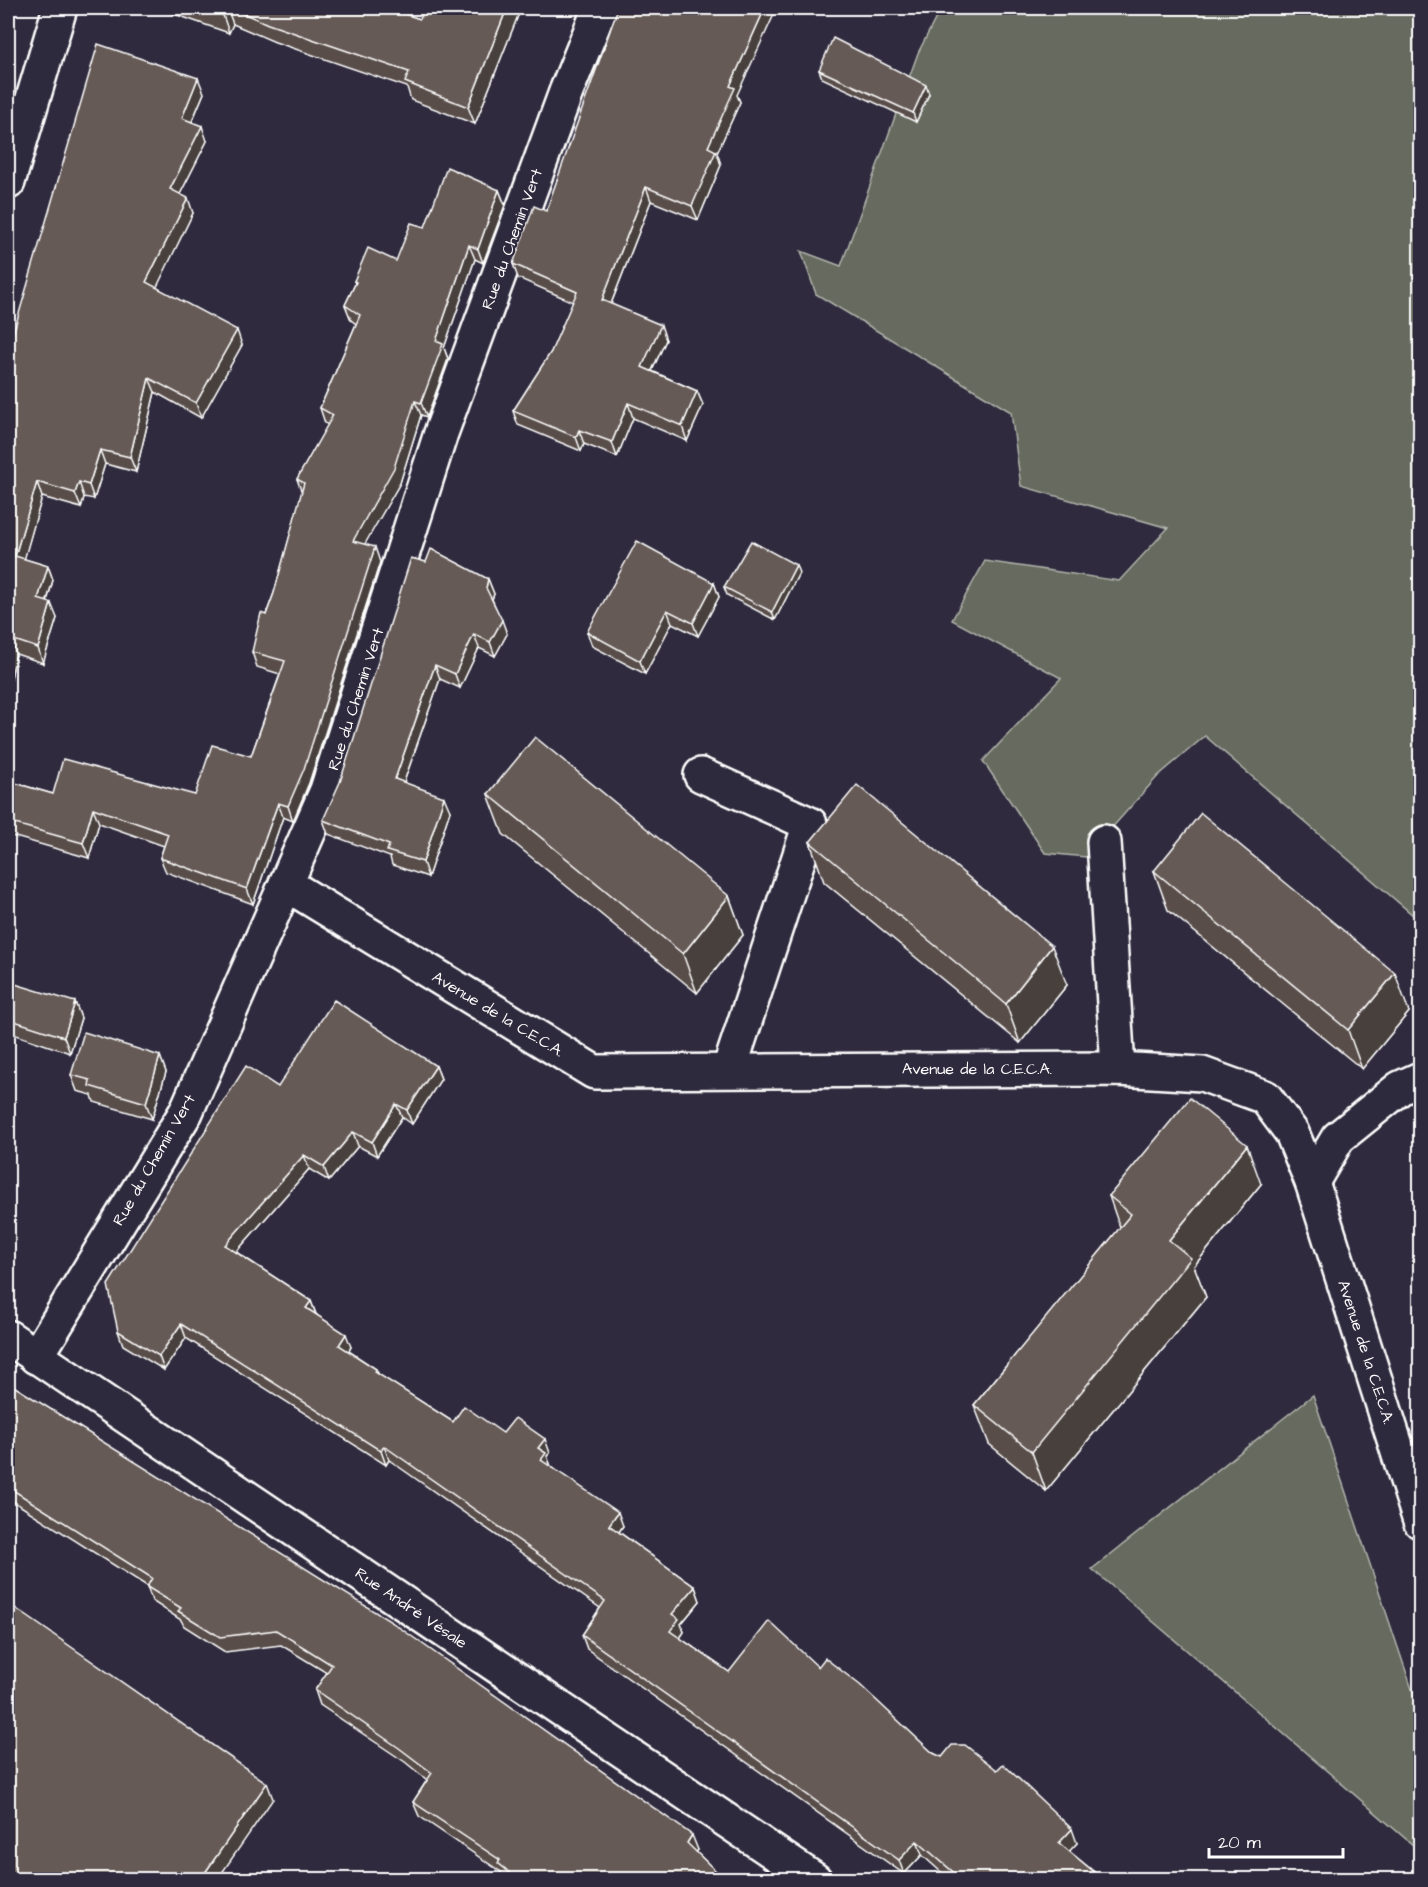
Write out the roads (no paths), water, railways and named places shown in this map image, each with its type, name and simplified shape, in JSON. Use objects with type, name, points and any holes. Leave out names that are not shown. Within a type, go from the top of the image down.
[{"type":"street","points":[[8,182],[60,8]]},
{"type":"street","name":"Rue du Chemin Vert","points":[[36,1357],[186,1112],[327,790],[441,433],[566,92],[600,8]]},
{"type":"street","points":[[701,775],[810,824],[729,1070]]},
{"type":"street","points":[[1104,842],[1118,1069]]},
{"type":"street","name":"Avenue de la C.E.C.A.","points":[[286,884],[594,1072],[1118,1069],[1202,1074],[1264,1097],[1292,1134],[1312,1182],[1420,1521]]},
{"type":"street","points":[[1312,1182],[1338,1138],[1400,1089],[1420,1079]]},
{"type":"street","name":"Rue André Vésale","points":[[8,1337],[815,1880]]}]
